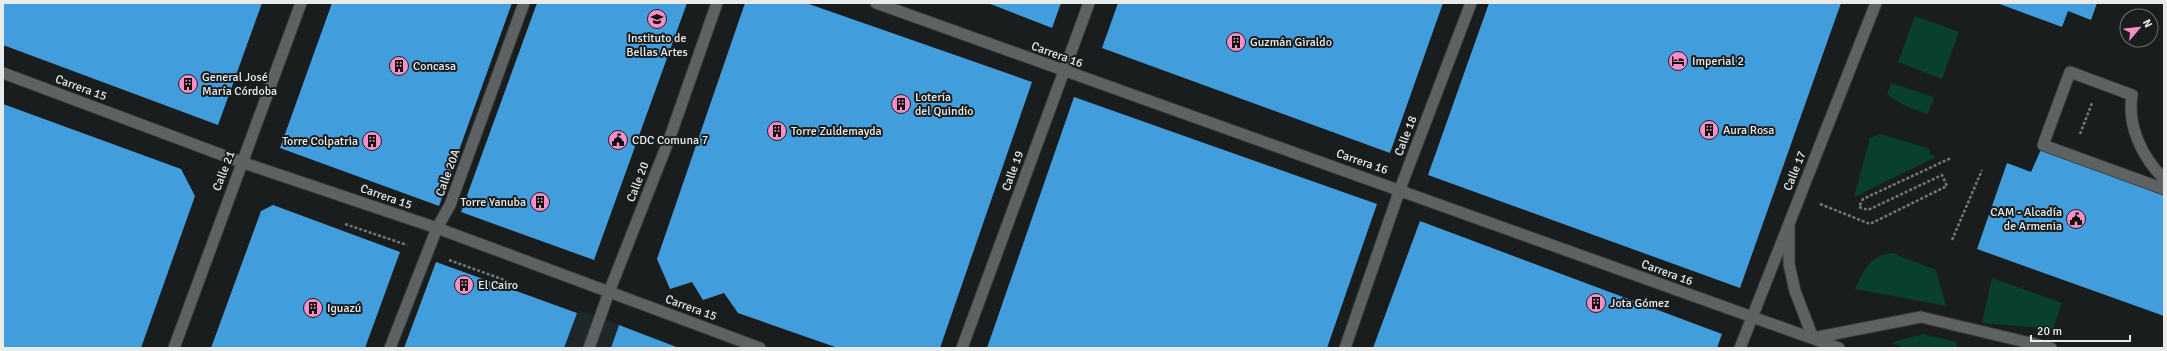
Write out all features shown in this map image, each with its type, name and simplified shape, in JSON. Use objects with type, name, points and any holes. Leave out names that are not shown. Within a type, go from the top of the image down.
[{"type":"street","name":"Calle 21","points":[[174,348],[241,162],[301,3]]},
{"type":"street","name":"Calle 20A","points":[[390,348],[437,228],[450,205],[524,3]]},
{"type":"street","name":"Calle 20","points":[[589,348],[609,292],[670,137],[717,3]]},
{"type":"street","name":"Carrera 16","points":[[876,3],[1063,71],[1400,189],[1751,318],[1839,348]]},
{"type":"street","name":"Calle 19","points":[[962,348],[1089,3]]},
{"type":"street","name":"Calle 18","points":[[1345,348],[1400,189],[1471,3]]},
{"type":"street","name":"Calle 17","points":[[1740,348],[1876,3]]},
{"type":"street","points":[[2164,179],[2152,167],[2135,135],[2132,118],[2132,95],[2070,72],[2043,145],[2164,189]]},
{"type":"street","name":"Carrera 15","points":[[3,73],[241,162],[437,228],[760,348]]},
{"type":"street","points":[[1790,220],[1789,264],[1795,291],[1813,338],[1921,316],[2050,348]]},
{"type":"path","points":[[2084,126],[2089,113]]},
{"type":"path","points":[[1799,196],[1870,224],[1947,186],[1942,175],[1868,210],[1859,207],[1863,198],[1951,158]]},
{"type":"path","points":[[1952,240],[1982,170]]},
{"type":"shaded area","points":[[578,310],[619,325],[611,348],[564,348]]},
{"type":"green space","points":[[1915,16],[1959,32],[1942,79],[1898,62]]},
{"type":"green space","points":[[1891,83],[1934,97],[1928,114],[1902,104],[1887,94]]},
{"type":"green space","points":[[1881,134],[1930,149],[1929,154],[1936,157],[1854,197],[1870,138]]},
{"type":"green space","points":[[1892,253],[1936,270],[1946,306],[1855,289],[1865,270],[1873,261],[1884,254]]},
{"type":"green space","points":[[1992,278],[2062,303],[2053,329],[1982,323]]},
{"type":"green space","points":[[1923,334],[1956,342],[1957,348],[1905,348],[1891,343]]},
{"type":"building","points":[[3,3],[262,3],[218,125],[3,45]]},
{"type":"building","points":[[332,3],[512,3],[439,206],[280,148]]},
{"type":"building","points":[[537,3],[687,3],[594,260],[461,212]]},
{"type":"building","points":[[745,3],[806,3],[1032,82],[940,348],[838,348],[738,313],[724,293],[703,300],[692,282],[670,289],[657,259]]},
{"type":"building","points":[[988,3],[1061,3],[1052,28]]},
{"type":"building","points":[[1118,3],[1443,3],[1390,153],[1102,48]]},
{"type":"building","points":[[1489,3],[1841,3],[1740,288],[1428,175]]},
{"type":"building","points":[[1997,3],[2097,3],[2091,20],[2068,11],[2062,27]]},
{"type":"building","points":[[1074,97],[1377,204],[1327,348],[987,348]]},
{"type":"building","points":[[3,104],[181,169],[195,196],[141,348],[3,348]]},
{"type":"building","name":"CAM - Alcadía de Armenia","points":[[2043,145],[2164,189],[2164,316],[1977,249],[2007,163],[2031,172]]},
{"type":"building","points":[[273,205],[400,252],[365,348],[211,348],[261,211]]},
{"type":"building","points":[[1420,221],[1722,334],[1717,348],[1373,348]]},
{"type":"building","name":"El Cairo","points":[[436,262],[577,313],[564,348],[404,348]]},
{"type":"building","points":[[619,325],[679,348],[611,348]]},
{"type":"place","name":"Instituto de Bellas Artes","points":[[657,19]]},
{"type":"place","name":"Guzmán Giraldo","points":[[1236,42]]},
{"type":"place","name":"Imperial 2","points":[[1678,61]]},
{"type":"place","name":"Concasa","points":[[399,66]]},
{"type":"place","name":"General José María Córdoba","points":[[188,84]]},
{"type":"place","name":"Lotería del Quindío","points":[[901,104]]},
{"type":"place","name":"Aura Rosa","points":[[1709,130]]},
{"type":"place","name":"Torre Zuldemayda","points":[[777,131]]},
{"type":"place","name":"CDC Comuna 7","points":[[618,140]]},
{"type":"place","name":"Torre Colpatria","points":[[372,141]]},
{"type":"place","name":"Torre Yanuba","points":[[540,202]]},
{"type":"place","name":"CAM - Alcadía de Armenia","points":[[2076,219]]},
{"type":"place","name":"El Cairo","points":[[464,285]]},
{"type":"place","name":"Jota Gómez","points":[[1596,303]]},
{"type":"place","name":"Iguazú","points":[[313,308]]}]
